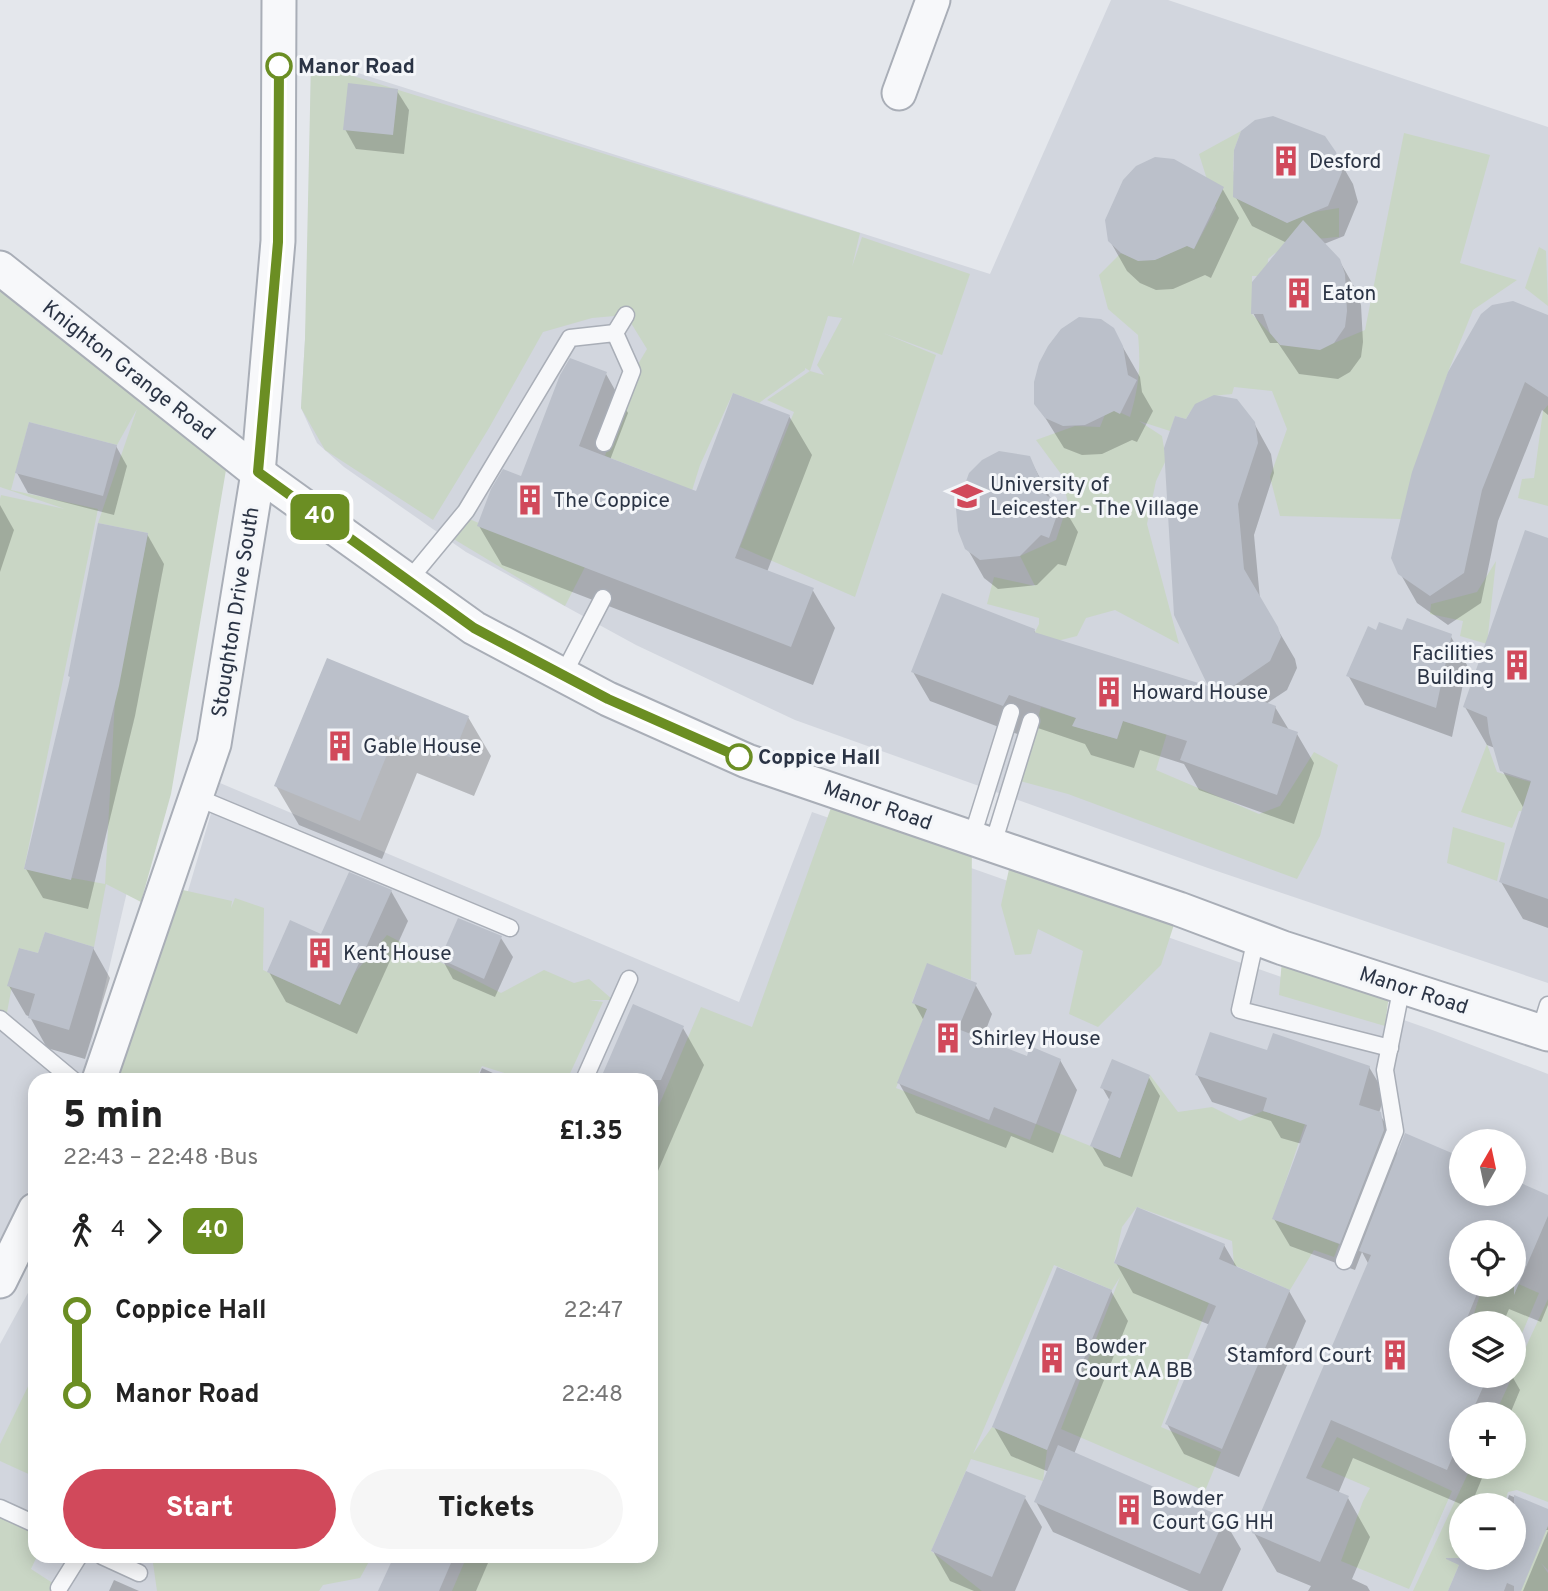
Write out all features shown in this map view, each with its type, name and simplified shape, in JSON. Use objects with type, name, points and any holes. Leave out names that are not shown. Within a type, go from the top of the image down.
[{"type":"street","name":"Stoughton Drive South","points":[[101,1073],[214,744],[258,472],[278,242],[279,0]]},
{"type":"street","points":[[898,93],[933,0]]},
{"type":"street","name":"Knighton Grange Road","points":[[0,268],[258,472]]},
{"type":"street","name":"Manor Road","points":[[258,472],[474,628],[608,699],[747,761],[1402,986],[1545,1023]]},
{"type":"street","points":[[0,1281],[28,1224]]},
{"type":"lane","points":[[615,333],[626,315]]},
{"type":"lane","points":[[604,443],[632,371],[615,333]]},
{"type":"lane","points":[[409,580],[466,511],[570,338],[615,333]]},
{"type":"lane","points":[[564,675],[603,598]]},
{"type":"lane","points":[[982,841],[1011,712]]},
{"type":"lane","points":[[982,841],[1031,722]]},
{"type":"lane","points":[[196,797],[510,928]]},
{"type":"lane","points":[[1256,938],[1240,1010],[1390,1048]]},
{"type":"lane","points":[[587,1073],[629,979]]},
{"type":"lane","points":[[1344,1261],[1395,1131],[1385,1070],[1402,986]]},
{"type":"lane","points":[[0,1019],[65,1073]]},
{"type":"lane","points":[[0,1508],[28,1521]]},
{"type":"lane","points":[[59,1588],[75,1563]]},
{"type":"lane","points":[[117,1563],[139,1573]]},
{"type":"shaded area","name":"University of Leicester - The Village","points":[[1111,0],[1168,0],[1548,127],[1548,983],[1208,868],[795,720],[636,645],[466,552],[344,467],[317,443],[301,408],[309,271],[311,58],[990,274]]},
{"type":"shaded area","points":[[0,307],[227,464],[85,1073],[28,1073],[28,1192],[0,1247]]},
{"type":"shaded area","points":[[220,783],[739,1002],[812,812],[1435,1031],[1548,1074],[1548,1591],[0,1591],[0,1344],[28,1293],[28,1563],[658,1563],[658,1073],[134,1073]]},
{"type":"green space","points":[[311,63],[860,233],[852,267],[862,237],[970,274],[942,355],[883,333],[936,355],[855,597],[740,547],[794,412],[767,400],[810,371],[805,368],[759,403],[733,393],[700,465],[676,542],[655,475],[605,456],[631,376],[647,349],[626,315],[592,318],[543,332],[433,520],[325,450],[301,408]],"holes":[[[828,316],[842,318],[817,365],[824,375],[810,371]]]},
{"type":"green space","points":[[1241,131],[1234,150],[1233,170],[1252,206],[1288,223],[1295,210],[1314,212],[1339,208],[1339,237],[1310,240],[1284,248],[1268,259],[1267,276],[1252,276],[1252,314],[1280,344],[1334,343],[1365,330],[1404,133],[1490,155],[1460,263],[1517,280],[1473,310],[1448,372],[1401,519],[1280,516],[1270,477],[1287,429],[1272,391],[1234,387],[1232,394],[1210,397],[1199,402],[1186,419],[1175,416],[1170,431],[1139,421],[1162,436],[1166,460],[1156,481],[1147,524],[1179,644],[1115,610],[1086,618],[1077,636],[1049,643],[1030,642],[1039,624],[1039,618],[987,604],[994,577],[1035,586],[1020,556],[1056,540],[1068,503],[1061,474],[1036,440],[1075,426],[1100,427],[1108,407],[1130,417],[1135,395],[1139,366],[1138,335],[1108,309],[1099,275],[1121,253],[1138,259],[1153,260],[1166,255],[1179,242],[1194,249],[1216,208],[1199,154]]},
{"type":"green space","points":[[1539,247],[1546,251],[1548,306],[1525,288]]},
{"type":"green space","points":[[0,269],[140,403],[227,464],[171,794],[141,902],[106,884],[94,947],[45,932],[38,953],[19,948],[5,1023],[0,1019],[0,499],[1,495],[65,509],[0,487]],"holes":[[[137,409],[98,523],[148,533],[115,699],[105,884],[24,869],[98,509],[11,490],[29,422],[117,445]]]},
{"type":"green space","points":[[1548,405],[1548,506],[1518,498],[1522,479],[1534,478],[1543,411]]},
{"type":"green space","points":[[462,516],[585,567],[565,606],[447,535]]},
{"type":"green space","points":[[1496,561],[1487,644],[1460,636],[1463,621],[1430,614],[1431,604],[1477,592]]},
{"type":"green space","points":[[1041,707],[1076,718],[1073,726],[1117,739],[1123,721],[1141,727],[1145,716],[1170,723],[1156,770],[1259,814],[1280,806],[1314,752],[1338,765],[1320,836],[1297,879],[1068,794],[1020,781]]},
{"type":"green space","points":[[1487,744],[1497,772],[1544,786],[1537,812],[1519,811],[1512,828],[1461,812]]},
{"type":"green space","points":[[837,791],[972,837],[971,980],[927,964],[912,1002],[927,1009],[896,1088],[1030,1140],[1036,1124],[1120,1158],[1150,1075],[1178,1112],[1212,1107],[1240,1121],[1263,1111],[1305,1124],[1273,1219],[1339,1244],[1334,1257],[1314,1250],[1290,1290],[1234,1265],[1232,1241],[1137,1207],[1122,1227],[1114,1263],[1210,1300],[1161,1427],[1221,1452],[1205,1491],[1061,1429],[1120,1277],[1112,1290],[1054,1265],[973,1454],[992,1427],[1047,1450],[1043,1481],[971,1459],[931,1551],[982,1591],[452,1591],[464,1563],[658,1563],[658,1108],[701,1007],[752,1027]]},
{"type":"green space","points":[[1453,827],[1505,843],[1497,881],[1447,863]]},
{"type":"green space","points":[[1012,856],[1179,909],[1161,965],[1098,1027],[1069,1014],[1083,951],[1038,929],[1031,954],[1015,955],[1001,905]]},
{"type":"green space","points":[[165,886],[232,901],[231,908],[235,898],[264,908],[263,970],[331,1001],[387,935],[501,993],[544,970],[574,983],[589,979],[613,1000],[589,1000],[603,1002],[570,1073],[504,1073],[482,1066],[478,1073],[100,1073]]},
{"type":"green space","points":[[1283,948],[1390,987],[1385,1026],[1279,995]]},
{"type":"green space","points":[[1526,1287],[1539,1293],[1526,1324],[1526,1311],[1475,1311],[1479,1297],[1526,1297]]},
{"type":"green space","points":[[1548,1299],[1548,1502],[1517,1490],[1508,1493],[1459,1493],[1465,1479],[1526,1479],[1526,1402],[1501,1402],[1507,1388],[1526,1388],[1526,1347]]},
{"type":"green space","points":[[28,1386],[28,1474],[0,1461],[0,1444]]},
{"type":"green space","points":[[1337,1437],[1452,1491],[1409,1589],[1341,1561],[1370,1488],[1321,1467]]},
{"type":"green space","points":[[0,1508],[28,1521],[28,1563],[34,1563],[31,1569],[65,1591],[0,1591]]},
{"type":"green space","points":[[1449,1514],[1449,1570],[1457,1570],[1448,1591],[1413,1591]]},
{"type":"green space","points":[[1548,1523],[1548,1570],[1541,1563],[1548,1573],[1548,1591],[1520,1591]]},
{"type":"green space","points":[[153,1563],[368,1563],[360,1578],[323,1585],[319,1591],[157,1591]]},
{"type":"building","points":[[348,83],[398,89],[393,135],[343,130]]},
{"type":"building","name":"Desford","points":[[1273,116],[1325,136],[1336,152],[1342,172],[1328,206],[1287,223],[1233,197],[1234,150],[1241,131],[1255,120]]},
{"type":"building","points":[[1155,157],[1174,159],[1224,187],[1194,249],[1187,246],[1155,260],[1138,261],[1121,253],[1108,241],[1105,220],[1123,180],[1136,166]]},
{"type":"building","name":"Eaton","points":[[1303,220],[1340,259],[1345,274],[1345,327],[1334,343],[1320,350],[1280,345],[1270,333],[1263,314],[1251,314],[1252,282]]},
{"type":"building","points":[[1513,301],[1548,315],[1548,397],[1525,382],[1482,490],[1464,573],[1430,596],[1398,574],[1391,558],[1412,472],[1448,372],[1481,314],[1492,305]]},
{"type":"building","points":[[1079,317],[1101,319],[1114,328],[1123,346],[1128,375],[1137,380],[1120,414],[1114,411],[1085,425],[1063,426],[1045,418],[1034,404],[1034,382],[1039,363],[1048,346],[1061,329]]},
{"type":"building","name":"The Coppice","points":[[570,358],[607,372],[579,446],[696,491],[733,393],[790,415],[735,558],[814,588],[791,647],[477,526],[491,489],[503,469],[521,476],[560,375]]},
{"type":"building","points":[[1214,395],[1237,399],[1255,422],[1258,443],[1238,504],[1244,569],[1278,627],[1281,637],[1270,661],[1229,689],[1276,706],[1272,723],[1298,732],[1277,795],[1180,760],[1187,741],[1123,721],[1117,739],[1072,726],[1076,718],[1009,695],[1003,706],[911,672],[942,593],[1035,629],[1034,632],[1208,686],[1174,615],[1164,448],[1175,416],[1186,419],[1195,404]]},
{"type":"building","points":[[29,422],[117,445],[103,496],[15,473]]},
{"type":"building","points":[[999,451],[1030,456],[1047,496],[1062,501],[1049,538],[1041,535],[1020,556],[980,560],[965,549],[958,531],[956,509],[969,473],[982,460]]},
{"type":"building","points":[[98,523],[148,533],[119,686],[71,880],[24,869],[70,677],[68,676]]},
{"type":"building","name":"Facilities Building","points":[[1525,530],[1548,538],[1548,899],[1499,882],[1531,781],[1500,771],[1487,717],[1463,707]]},
{"type":"building","points":[[1407,618],[1452,634],[1436,708],[1346,676],[1368,626],[1376,630],[1379,622],[1402,630]]},
{"type":"building","name":"Gable House","points":[[327,658],[469,716],[452,758],[395,735],[360,821],[274,786]]},
{"type":"building","name":"Kent House","points":[[349,872],[392,890],[340,1005],[267,972],[290,920],[321,934]]},
{"type":"building","points":[[458,918],[502,936],[484,979],[440,959]]},
{"type":"building","points":[[45,932],[94,947],[69,1030],[28,1018],[35,994],[7,986],[19,948],[38,953]]},
{"type":"building","name":"Shirley House","points":[[927,963],[977,983],[958,1029],[1027,1056],[1030,1046],[1061,1059],[1036,1124],[994,1107],[989,1120],[897,1083],[927,1009],[912,1003]]},
{"type":"building","points":[[633,1004],[684,1026],[661,1080],[658,1080],[658,1073],[603,1073]]},
{"type":"building","points":[[1210,1032],[1267,1050],[1273,1033],[1370,1066],[1359,1105],[1381,1112],[1384,1130],[1340,1244],[1272,1219],[1307,1125],[1263,1111],[1267,1098],[1195,1075]]},
{"type":"building","points":[[1112,1059],[1150,1075],[1120,1158],[1090,1146],[1112,1092],[1100,1088]]},
{"type":"building","name":"Stamford Court","points":[[1405,1133],[1449,1152],[1449,1206],[1526,1206],[1526,1185],[1548,1195],[1548,1216],[1526,1267],[1526,1220],[1449,1220],[1449,1297],[1476,1297],[1470,1311],[1449,1311],[1449,1388],[1483,1388],[1476,1402],[1449,1402],[1447,1470],[1331,1420],[1306,1478],[1349,1496],[1320,1562],[1252,1533],[1371,1255],[1359,1251]]},
{"type":"building","points":[[1137,1207],[1225,1244],[1219,1259],[1290,1290],[1222,1449],[1165,1424],[1216,1306],[1114,1263]]},
{"type":"building","name":"Bowder Court AA BB","points":[[1057,1267],[1112,1290],[1047,1450],[992,1427]]},
{"type":"building","name":"Bowder Court GG HH","points":[[1058,1445],[1225,1518],[1200,1574],[1034,1502]]},
{"type":"building","points":[[966,1471],[1026,1496],[992,1577],[931,1551]]},
{"type":"building","points":[[1526,1500],[1548,1509],[1548,1526],[1521,1591],[1514,1591],[1514,1586],[1507,1583],[1504,1591],[1448,1591],[1457,1570],[1526,1570]]},
{"type":"building","points":[[391,1563],[451,1563],[439,1591],[378,1591]]},
{"type":"bus line","name":"40","points":[[279,66],[278,242],[258,472],[474,628],[608,699],[739,757]]},
{"type":"place","name":"Manor Road","points":[[279,66]]},
{"type":"place","name":"Desford","points":[[1286,161]]},
{"type":"place","name":"Eaton","points":[[1299,293]]},
{"type":"place","name":"University of Leicester - The Village","points":[[967,496]]},
{"type":"place","name":"The Coppice","points":[[530,500]]},
{"type":"place","name":"Facilities Building","points":[[1517,665]]},
{"type":"place","name":"Howard House","points":[[1109,692]]},
{"type":"place","name":"Gable House","points":[[340,746]]},
{"type":"place","name":"Coppice Hall","points":[[739,757]]},
{"type":"place","name":"Kent House","points":[[320,953]]},
{"type":"place","name":"Shirley House","points":[[948,1038]]},
{"type":"place","name":"Stamford Court","points":[[1395,1355]]},
{"type":"place","name":"Bowder Court AA BB","points":[[1052,1358]]},
{"type":"place","name":"Bowder Court GG HH","points":[[1129,1510]]}]
